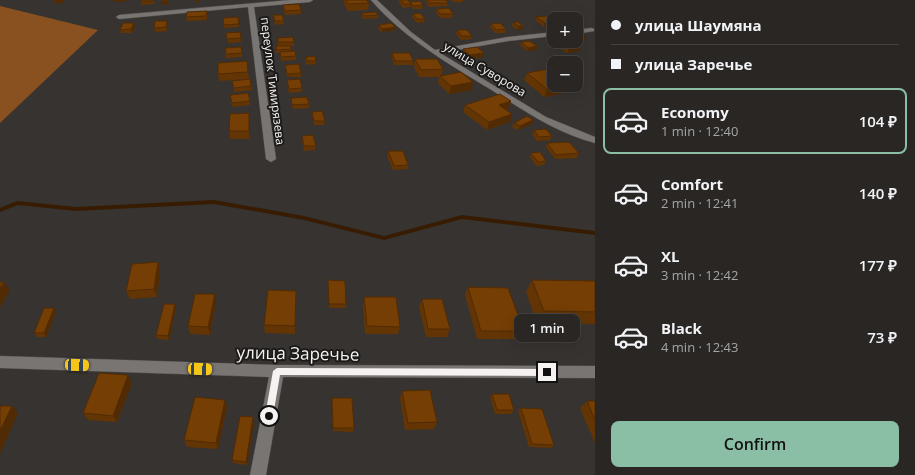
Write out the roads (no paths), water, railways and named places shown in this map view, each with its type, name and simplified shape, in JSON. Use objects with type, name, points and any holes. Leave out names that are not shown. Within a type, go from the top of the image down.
[{"type":"street","points":[[119,17],[310,0]]},
{"type":"street","name":"улица Суворова","points":[[374,0],[409,33],[434,52],[543,119],[595,140]]},
{"type":"street","name":"переулок Тимирязева","points":[[251,5],[271,159]]},
{"type":"street","points":[[583,31],[592,30]]},
{"type":"street","points":[[434,52],[508,39],[547,35]]},
{"type":"street","name":"улица Заречье","points":[[0,362],[277,371],[595,372]]},
{"type":"street","points":[[258,475],[277,371]]},
{"type":"waterway","points":[[0,210],[17,203],[76,209],[214,202],[304,218],[384,238],[462,217],[595,233]]}]
